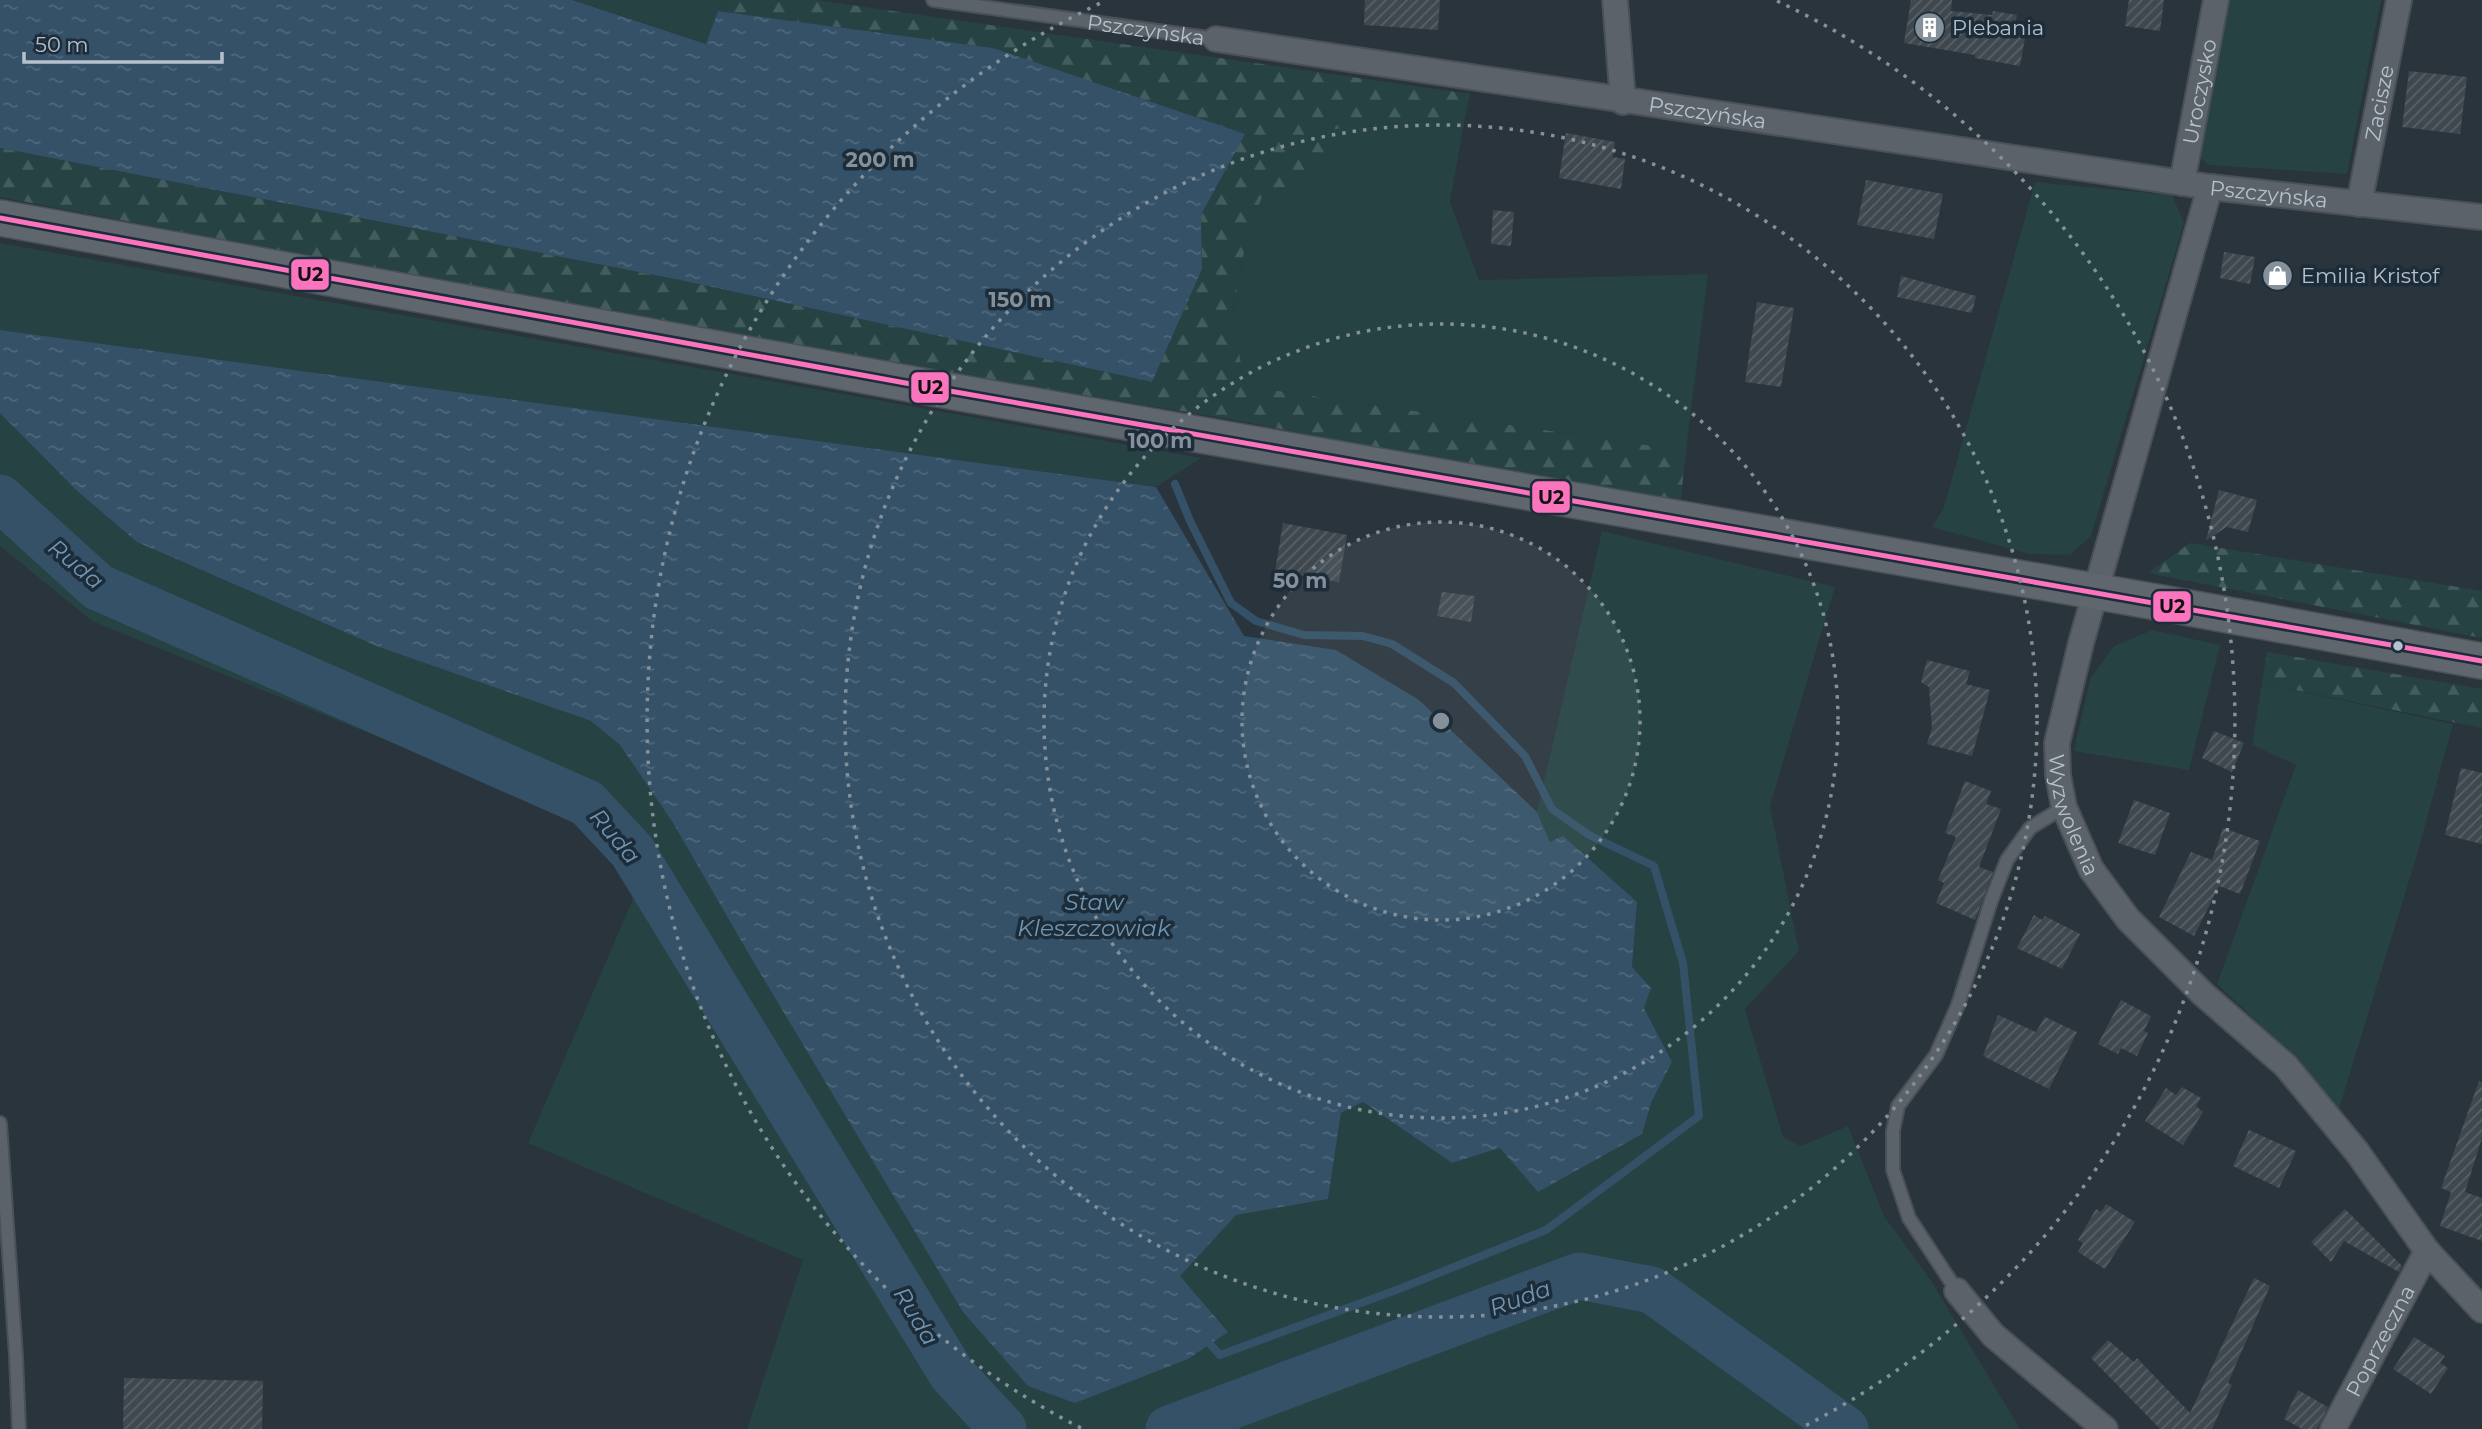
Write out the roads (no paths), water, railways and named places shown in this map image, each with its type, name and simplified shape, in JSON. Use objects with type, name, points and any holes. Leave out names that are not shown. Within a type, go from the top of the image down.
[{"type":"main road","points":[[0,218],[985,398],[2482,661]]},
{"type":"street","points":[[1615,0],[1623,102]]},
{"type":"street","name":"Uroczysko","points":[[2182,183],[2216,0]]},
{"type":"street","name":"Zacisze","points":[[2360,204],[2399,0]]},
{"type":"street","name":"Pszczyńska","points":[[1216,39],[1623,102],[2210,187],[2482,217]]},
{"type":"street","name":"Wyzwolenia","points":[[2210,187],[2096,592],[2057,743],[2058,775],[2064,807],[2091,869],[2129,919],[2203,994],[2286,1066],[2357,1152],[2427,1251],[2482,1310]]},
{"type":"street","name":"Poprzeczna","points":[[2333,1429],[2427,1251]]},
{"type":"street","points":[[1957,1291],[1993,1335],[2105,1429]]},
{"type":"lane","name":"Pszczyńska","points":[[933,0],[1216,39]]},
{"type":"lane","points":[[1957,1291],[1909,1219],[1893,1170],[1893,1131],[1898,1106],[1936,1055],[1958,1005],[2007,860],[2030,828],[2064,807]]},
{"type":"lane","points":[[0,1123],[19,1429]]},
{"type":"water","points":[[0,0],[572,0],[706,44],[718,11],[993,48],[1245,134],[1201,215],[1202,269],[1152,382],[680,280],[0,148]]},
{"type":"water","name":"Staw Kleszczowiak","points":[[0,330],[1156,487],[1244,636],[1336,650],[1419,700],[1537,812],[1550,842],[1563,836],[1637,902],[1632,967],[1651,988],[1644,1008],[1672,1062],[1651,1103],[1642,1134],[1538,1192],[1500,1148],[1452,1163],[1363,1102],[1341,1113],[1328,1199],[1236,1215],[1180,1276],[1228,1332],[1188,1359],[1075,1403],[1028,1386],[963,1312],[673,823],[620,745],[591,721],[379,647],[137,542],[77,491],[0,413]]},
{"type":"waterway","points":[[1175,484],[1190,521],[1231,603],[1256,621],[1304,635],[1363,636],[1392,644],[1454,683],[1525,756],[1552,809],[1589,835],[1654,866],[1683,963],[1699,1116],[1546,1230],[1399,1289],[1220,1355],[1210,1344]]},
{"type":"waterway","name":"Ruda","points":[[0,498],[98,587],[587,803],[632,851],[952,1374],[1003,1429]]},
{"type":"waterway","name":"Ruda","points":[[1169,1429],[1579,1276],[1652,1290],[1845,1429]]},
{"type":"waterway","points":[[1228,1407],[1236,1429]]},
{"type":"place","name":"Plebania","points":[[1929,27]]},
{"type":"place","name":"Emilia Kristof","points":[[2278,275]]}]
